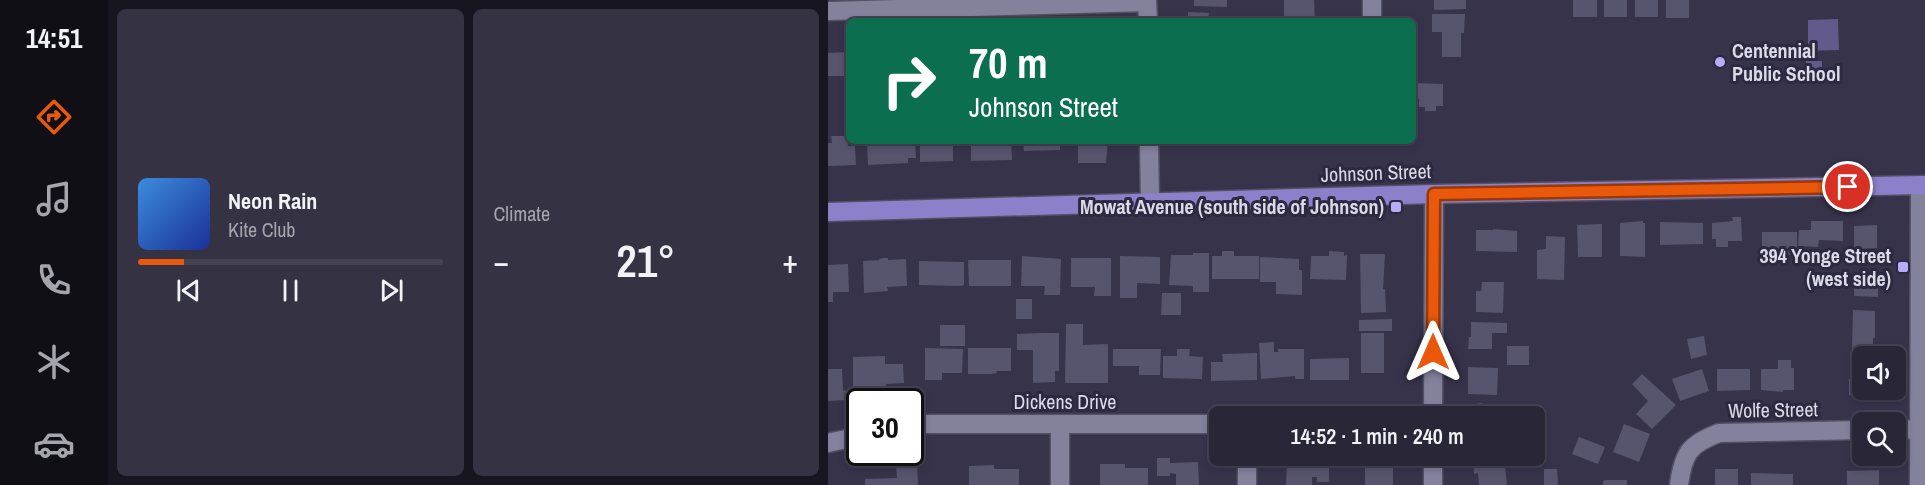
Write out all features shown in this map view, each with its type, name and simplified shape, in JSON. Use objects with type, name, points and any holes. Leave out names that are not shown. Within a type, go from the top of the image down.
[{"type":"main road","name":"Johnson Street","points":[[828,212],[1434,194],[1922,185]]},
{"type":"street","points":[[1372,0],[1372,18]]},
{"type":"street","points":[[828,11],[1147,1],[1148,18]]},
{"type":"street","points":[[1149,144],[1150,202]]},
{"type":"street","points":[[1919,485],[1922,185]]},
{"type":"street","points":[[1433,406],[1434,194]]},
{"type":"street","name":"Dickens Drive","points":[[924,424],[1209,424]]},
{"type":"street","points":[[1060,425],[1060,485]]},
{"type":"street","points":[[1906,429],[1919,429]]},
{"type":"street","name":"Wolfe Street","points":[[1678,485],[1688,452],[1700,440],[1719,433],[1852,430]]},
{"type":"street","points":[[828,443],[846,439]]},
{"type":"street","points":[[1247,466],[1247,485]]},
{"type":"street","points":[[1433,466],[1433,485]]},
{"type":"shaded area","points":[[1838,19],[1839,50],[1808,51],[1808,20]]},
{"type":"shaded area","points":[[1806,61],[1822,61],[1822,82],[1806,82]]},
{"type":"building","points":[[1194,0],[1227,0],[1227,7],[1194,6]]},
{"type":"building","points":[[1284,0],[1314,0],[1315,18],[1281,18],[1284,16]]},
{"type":"building","points":[[1434,0],[1466,0],[1466,9],[1434,10]]},
{"type":"building","points":[[1573,0],[1597,0],[1597,17],[1573,17]]},
{"type":"building","points":[[1604,0],[1627,0],[1627,17],[1604,17]]},
{"type":"building","points":[[1635,0],[1658,0],[1658,17],[1635,17]]},
{"type":"building","points":[[1666,0],[1689,0],[1689,18],[1666,18]]},
{"type":"building","points":[[1188,12],[1209,13],[1208,18],[1188,18]]},
{"type":"building","points":[[1432,14],[1465,14],[1464,33],[1461,33],[1461,57],[1442,57],[1442,32],[1432,32]]},
{"type":"building","points":[[846,52],[846,76],[828,76],[828,53]]},
{"type":"building","points":[[1416,83],[1443,84],[1443,106],[1436,106],[1436,111],[1425,111],[1425,107],[1419,107],[1419,99],[1416,99]]},
{"type":"building","points":[[831,136],[846,136],[846,144],[855,146],[856,165],[828,166],[828,143],[832,143]]},
{"type":"building","points":[[867,144],[915,144],[916,158],[908,158],[908,163],[868,165]]},
{"type":"building","points":[[920,144],[953,144],[953,161],[920,162]]},
{"type":"building","points":[[971,144],[1011,144],[1012,160],[971,161]]},
{"type":"building","points":[[1023,144],[1060,144],[1060,150],[1024,151]]},
{"type":"building","points":[[1078,144],[1108,144],[1106,163],[1078,163]]},
{"type":"building","points":[[1189,144],[1241,144],[1189,146]]},
{"type":"building","points":[[1732,217],[1741,217],[1742,241],[1728,241],[1728,247],[1716,247],[1716,239],[1712,239],[1712,223],[1733,221]]},
{"type":"building","points":[[1643,221],[1645,223],[1645,257],[1620,256],[1620,223]]},
{"type":"building","points":[[1811,221],[1843,221],[1843,241],[1819,240],[1818,247],[1798,246],[1799,230],[1811,230]]},
{"type":"building","points":[[1660,222],[1703,223],[1703,244],[1660,245]]},
{"type":"building","points":[[1602,224],[1602,257],[1578,257],[1577,225]]},
{"type":"building","points":[[1877,225],[1877,248],[1854,249],[1854,226]]},
{"type":"building","points":[[1476,230],[1517,231],[1517,252],[1476,251]]},
{"type":"building","points":[[1762,232],[1797,232],[1797,255],[1765,254],[1765,247],[1762,247]]},
{"type":"building","points":[[1546,236],[1565,237],[1564,280],[1537,279],[1537,250],[1546,249]]},
{"type":"building","points":[[1222,251],[1234,251],[1234,256],[1259,256],[1259,279],[1212,279],[1212,256],[1222,256]]},
{"type":"building","points":[[1329,251],[1344,252],[1344,256],[1347,255],[1346,280],[1310,279],[1311,256],[1329,256]]},
{"type":"building","points":[[1193,253],[1209,253],[1209,292],[1193,292],[1193,286],[1169,285],[1171,255],[1193,255]]},
{"type":"building","points":[[1360,254],[1385,254],[1383,289],[1385,289],[1386,312],[1361,313]]},
{"type":"building","points":[[1022,256],[1061,259],[1060,295],[1044,295],[1045,286],[1021,286]]},
{"type":"building","points":[[1120,256],[1160,257],[1160,284],[1137,283],[1137,298],[1120,298]]},
{"type":"building","points":[[1260,257],[1299,259],[1299,270],[1302,270],[1302,295],[1276,294],[1276,282],[1260,282]]},
{"type":"building","points":[[883,258],[906,259],[907,286],[887,287],[888,291],[864,293],[863,261]]},
{"type":"building","points":[[1071,258],[1111,258],[1111,296],[1094,296],[1095,287],[1071,287]]},
{"type":"building","points":[[968,260],[1011,260],[1011,286],[969,286]]},
{"type":"building","points":[[919,261],[964,262],[964,285],[919,285]]},
{"type":"building","points":[[848,264],[849,292],[833,292],[833,302],[828,302],[828,265]]},
{"type":"building","points":[[1855,273],[1878,274],[1878,297],[1854,296]]},
{"type":"building","points":[[1482,282],[1504,282],[1503,313],[1476,312],[1476,291],[1481,291]]},
{"type":"building","points":[[1162,293],[1181,293],[1181,315],[1161,315]]},
{"type":"building","points":[[1016,299],[1032,299],[1032,319],[1016,319]]},
{"type":"building","points":[[1853,310],[1875,311],[1873,346],[1852,346]]},
{"type":"building","points":[[1392,319],[1392,331],[1359,331],[1359,320]]},
{"type":"building","points":[[1471,322],[1507,323],[1507,333],[1492,333],[1492,349],[1468,349]]},
{"type":"building","points":[[1066,324],[1083,324],[1083,345],[1108,344],[1108,383],[1065,383]]},
{"type":"building","points":[[940,325],[965,325],[965,346],[940,346]]},
{"type":"building","points":[[1059,333],[1059,371],[1055,371],[1055,382],[1033,383],[1033,350],[1017,350],[1017,334]]},
{"type":"building","points":[[1361,333],[1384,333],[1384,373],[1361,373]]},
{"type":"building","points":[[1704,336],[1707,355],[1691,359],[1687,339]]},
{"type":"building","points":[[1274,342],[1274,352],[1278,352],[1278,349],[1304,349],[1304,379],[1295,379],[1295,376],[1261,379],[1259,343]]},
{"type":"building","points":[[1507,346],[1529,346],[1529,365],[1507,365]]},
{"type":"building","points":[[925,348],[963,349],[962,373],[942,373],[942,380],[925,380]]},
{"type":"building","points":[[968,348],[1011,348],[1011,371],[968,374]]},
{"type":"building","points":[[1113,349],[1161,349],[1160,375],[1139,375],[1139,366],[1113,366]]},
{"type":"building","points":[[1177,349],[1190,349],[1189,356],[1203,357],[1202,379],[1163,378],[1163,356],[1177,356]]},
{"type":"building","points":[[1257,353],[1257,380],[1211,381],[1211,362],[1223,362],[1222,354]]},
{"type":"building","points":[[885,356],[885,364],[903,364],[904,383],[886,384],[886,386],[877,386],[877,388],[853,387],[853,357]]},
{"type":"building","points":[[1349,358],[1349,380],[1310,380],[1310,359]]},
{"type":"building","points":[[1778,360],[1791,360],[1791,368],[1794,368],[1794,390],[1783,390],[1783,392],[1761,390],[1761,369],[1778,369]]},
{"type":"building","points":[[1468,367],[1498,368],[1497,395],[1468,394]]},
{"type":"building","points":[[828,369],[842,369],[843,391],[846,390],[846,400],[828,401]]},
{"type":"building","points":[[1702,369],[1709,391],[1680,401],[1672,379]]},
{"type":"building","points":[[1717,369],[1750,369],[1750,390],[1717,391]]},
{"type":"building","points":[[1642,374],[1676,405],[1652,429],[1636,414],[1648,401],[1632,384]]},
{"type":"building","points":[[1849,379],[1852,379],[1852,395],[1849,395]]},
{"type":"building","points":[[1482,403],[1483,406],[1463,406]]},
{"type":"building","points":[[1624,424],[1650,434],[1639,462],[1613,452]]},
{"type":"building","points":[[1579,437],[1605,447],[1598,464],[1572,454]]},
{"type":"building","points":[[1157,458],[1170,458],[1170,463],[1198,462],[1199,485],[1176,485],[1176,474],[1157,476]]},
{"type":"building","points":[[1100,464],[1125,464],[1125,468],[1148,468],[1148,485],[1100,485]]},
{"type":"building","points":[[994,465],[994,469],[1019,469],[1019,485],[969,485],[969,466]]},
{"type":"building","points":[[896,466],[917,466],[918,485],[865,485],[865,479],[897,478]]},
{"type":"building","points":[[1287,466],[1329,466],[1329,482],[1317,482],[1317,477],[1312,477],[1312,485],[1286,485]]},
{"type":"building","points":[[1365,466],[1393,466],[1393,485],[1365,485]]},
{"type":"building","points":[[1474,466],[1505,466],[1507,485],[1479,485],[1478,473],[1474,474]]},
{"type":"building","points":[[1544,469],[1557,469],[1558,485],[1544,485]]},
{"type":"building","points":[[1715,469],[1738,469],[1738,485],[1715,485]]},
{"type":"building","points":[[1879,470],[1879,485],[1847,485],[1847,471]]},
{"type":"building","points":[[1751,473],[1793,474],[1793,485],[1751,485]]},
{"type":"building","points":[[1627,480],[1627,485],[1603,485],[1603,481]]},
{"type":"place","name":"Centennial Public School","points":[[1720,62]]},
{"type":"place","name":"Mowat Avenue (south side of Johnson)","points":[[1396,207]]},
{"type":"place","name":"394 Yonge Street (west side)","points":[[1903,267]]},
{"type":"route","points":[[1433,352],[1434,194],[1848,187]]}]
